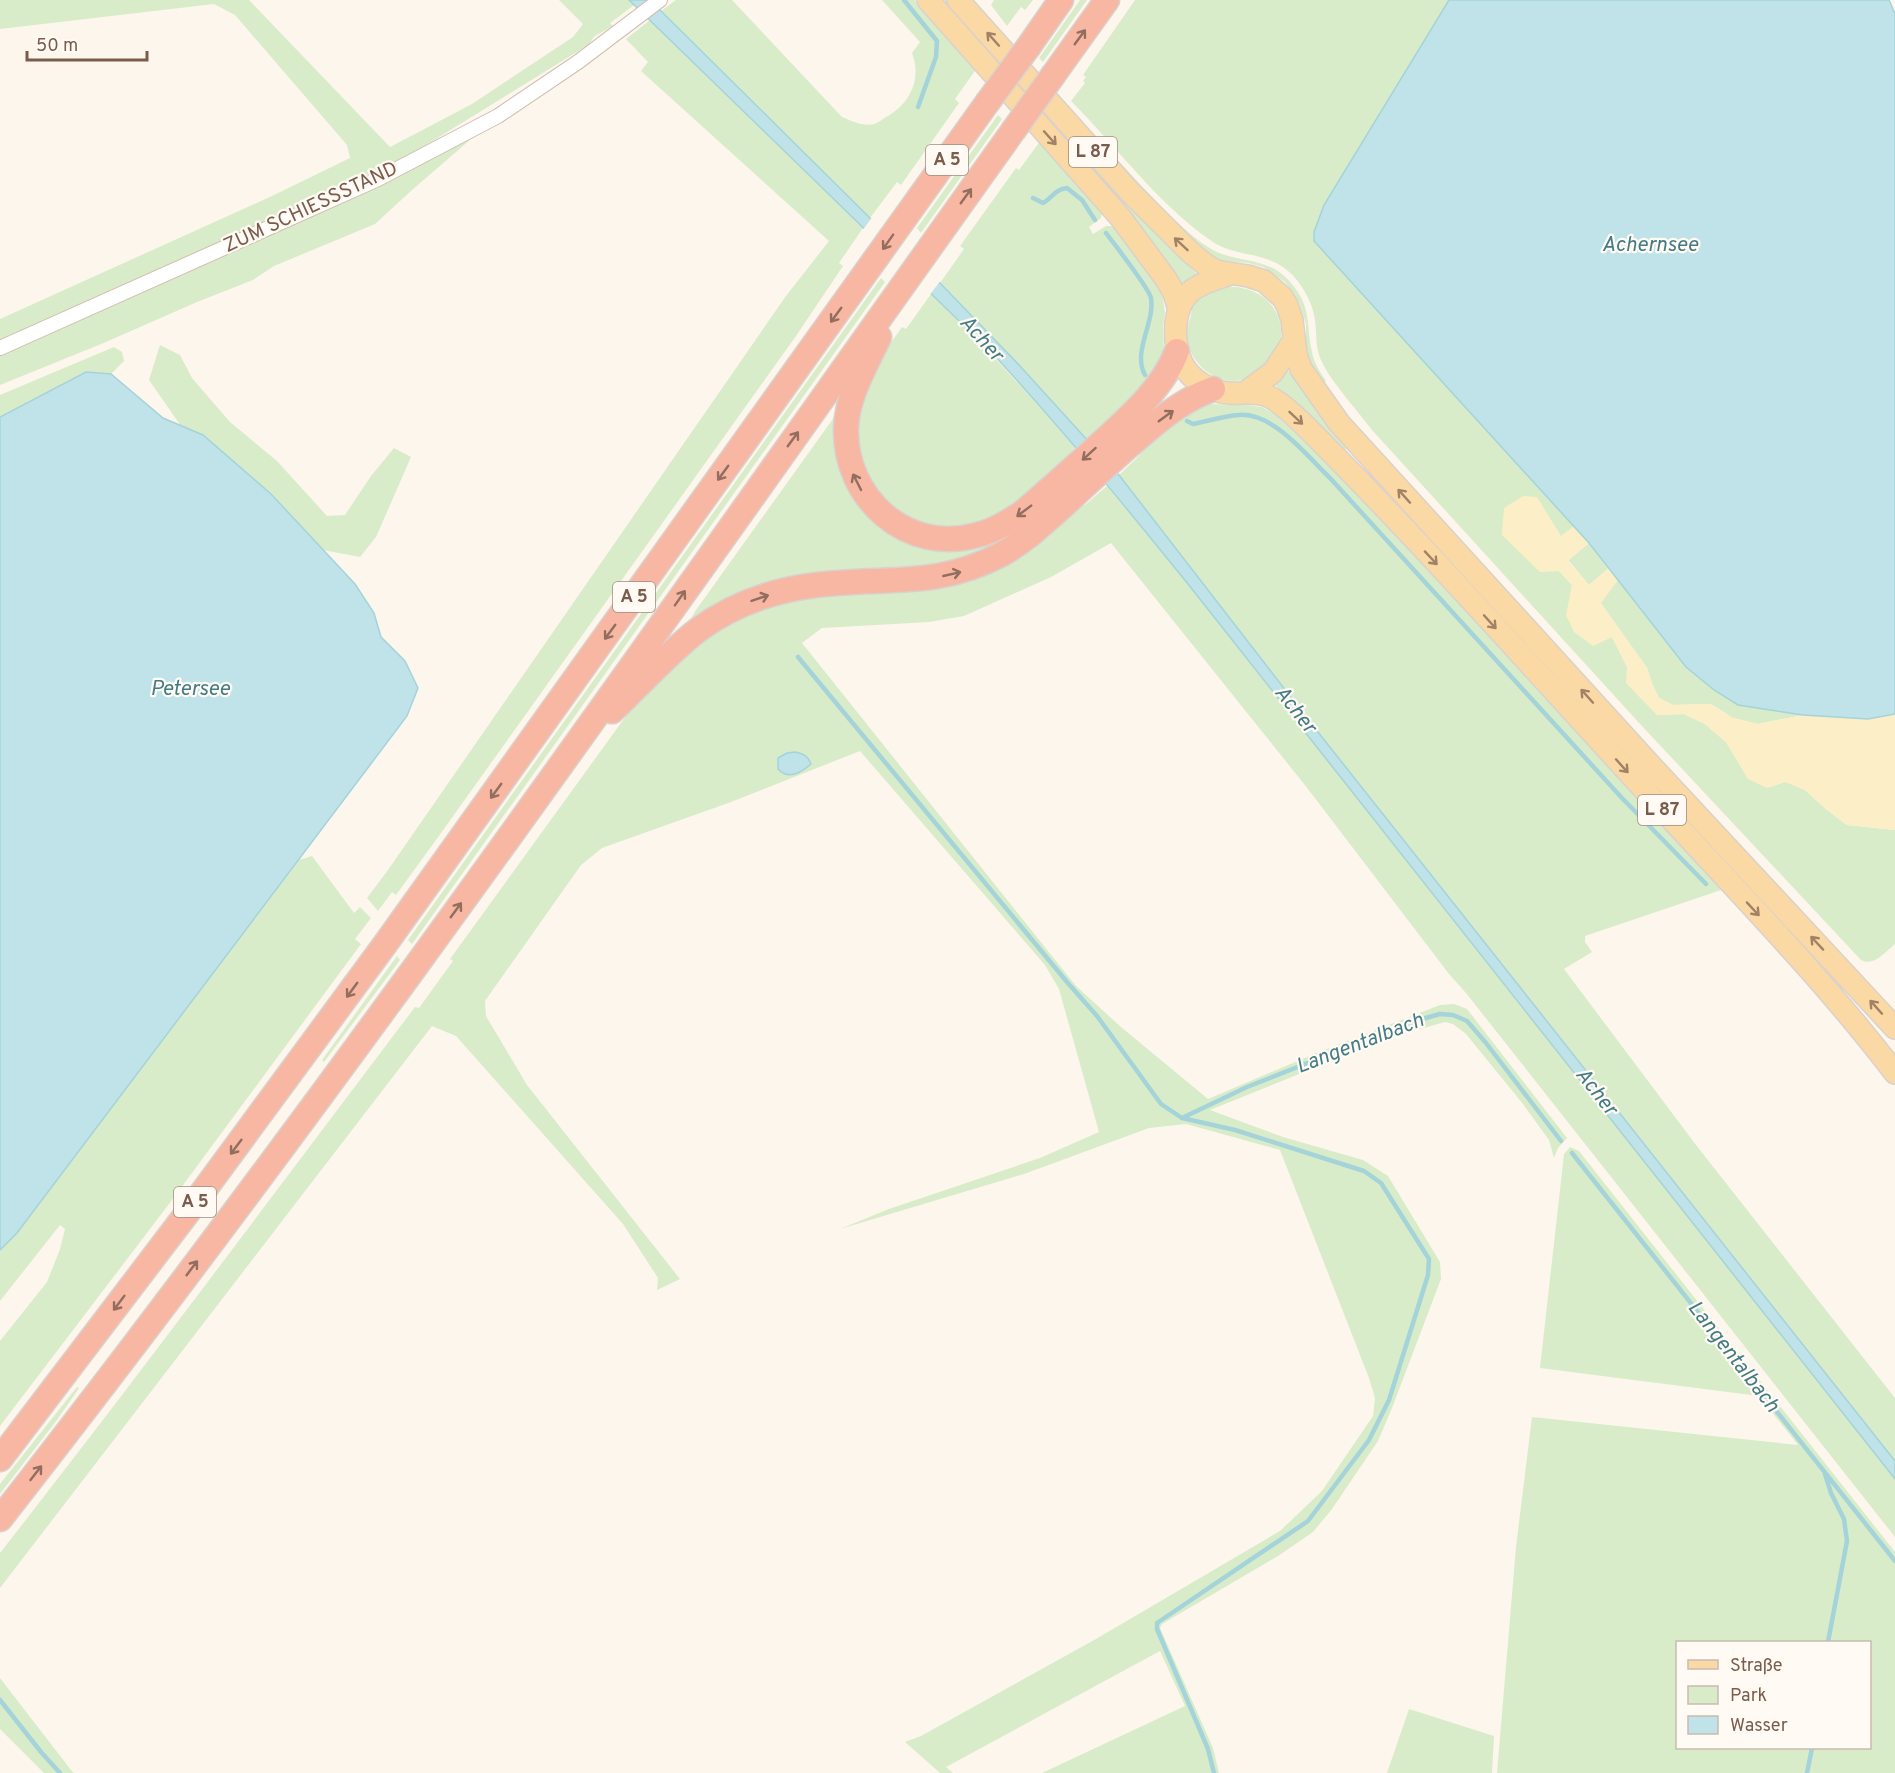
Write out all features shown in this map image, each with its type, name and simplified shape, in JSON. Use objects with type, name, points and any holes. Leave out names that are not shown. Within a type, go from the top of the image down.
[{"type":"highway","name":"A 5","points":[[0,1459],[195,1203],[386,943],[1061,0]]},
{"type":"highway","name":"A 5","points":[[0,1519],[307,1114],[573,748],[1107,0]]},
{"type":"highway","points":[[900,291],[858,384],[846,420],[847,451],[851,467],[858,484],[874,507],[895,524],[918,534],[943,538],[970,537],[996,528],[1075,481]]},
{"type":"highway","points":[[1117,442],[1128,417],[1171,367],[1177,351]]},
{"type":"highway","points":[[573,748],[686,640],[709,623],[761,598],[798,588],[924,579],[967,570],[1013,547],[1041,525],[1075,481],[1117,442],[1197,395],[1213,389]]},
{"type":"main road","name":"L 87","points":[[928,0],[1120,217],[1166,279],[1174,293],[1179,310]]},
{"type":"main road","name":"L 87","points":[[958,0],[1156,220],[1206,266],[1230,274]]},
{"type":"main road","points":[[1230,274],[1256,278],[1276,291],[1290,313],[1294,340],[1273,372],[1246,392],[1227,393],[1199,382],[1185,368],[1177,351],[1175,332],[1179,310],[1188,294],[1230,274]]},
{"type":"main road","name":"L 87","points":[[1294,340],[1301,369],[1339,423],[1647,761],[1895,1028]]},
{"type":"main road","name":"L 87","points":[[1246,392],[1272,398],[1331,452],[1812,973],[1872,1042],[1895,1073]]},
{"type":"street","name":"ZUM SCHIESSSTAND","points":[[0,348],[378,179],[498,116],[578,62],[660,0]]},
{"type":"green space","points":[[0,0],[249,0],[390,147],[472,104],[573,37],[583,24],[559,0],[641,0],[610,23],[613,26],[595,36],[588,45],[392,166],[261,224],[266,237],[478,133],[375,224],[274,266],[253,280],[0,385],[0,319],[272,196],[350,158],[347,145],[235,15],[214,4],[0,29]]},
{"type":"green space","points":[[676,0],[732,0],[842,117],[862,124],[876,123],[902,105],[912,90],[916,72],[912,53],[920,42],[882,0],[915,0],[977,68],[955,99],[959,103],[901,185],[897,182],[870,218],[661,11]]},
{"type":"green space","points":[[940,0],[946,0],[1121,197],[1200,277],[1183,287]]},
{"type":"green space","points":[[994,0],[1033,0],[1025,10],[1021,7],[1007,26],[991,5]]},
{"type":"green space","points":[[1080,0],[1087,0],[1043,62],[1039,58]]},
{"type":"green space","points":[[1135,0],[1449,0],[1324,205],[1314,241],[1574,526],[1562,537],[1559,571],[1572,585],[1567,615],[1612,637],[1627,667],[1657,715],[1684,714],[1705,724],[1726,742],[1749,779],[1786,782],[1805,790],[1847,825],[1895,830],[1895,944],[1883,954],[1870,962],[1861,960],[1641,725],[1372,430],[1325,368],[1319,355],[1312,309],[1296,279],[1286,269],[1264,258],[1220,246],[1190,225],[1154,191],[1071,101],[1085,83],[1083,81],[1086,77],[1083,75]]},
{"type":"green space","points":[[650,20],[863,228],[839,263],[843,266],[796,336],[436,840],[396,895],[392,892],[378,911],[367,898],[786,296],[829,241],[641,71],[648,62],[626,39]]},
{"type":"green space","points":[[998,115],[1002,119],[921,233],[917,228]]},
{"type":"green space","points":[[1041,140],[1102,210],[1101,218],[1089,227],[1093,234],[1106,226],[1115,226],[1162,292],[1165,313],[1164,349],[1160,368],[1110,421],[1108,419],[1086,439],[940,283],[964,249],[960,246],[1016,168],[1019,170]]},
{"type":"green space","points":[[1112,154],[1195,238],[1218,253],[1272,268],[1291,283],[1305,308],[1313,356],[1326,381],[1322,384],[1311,367],[1306,351],[1306,324],[1299,302],[1285,282],[1263,267],[1219,260],[1205,252],[1150,201]]},
{"type":"green space","points":[[881,278],[885,282],[412,944],[408,940]]},
{"type":"green space","points":[[1225,287],[1245,289],[1262,296],[1275,310],[1281,329],[1278,351],[1256,375],[1243,380],[1223,380],[1206,371],[1193,356],[1187,338],[1192,304],[1195,299],[1205,292]]},
{"type":"green space","points":[[931,294],[1041,408],[1075,448],[1053,470],[1039,490],[969,530],[905,522],[860,472],[857,406],[885,351],[902,327],[906,329]]},
{"type":"green space","points":[[160,345],[180,355],[192,378],[230,422],[277,461],[327,516],[345,515],[371,476],[394,448],[411,457],[376,537],[360,557],[323,550],[271,494],[203,435],[181,426],[149,380]]},
{"type":"green space","points":[[114,347],[122,352],[124,361],[111,374],[86,372],[0,417],[0,395]]},
{"type":"green space","points":[[1287,369],[1347,448],[1344,450],[1273,383]]},
{"type":"green space","points":[[1206,404],[1262,407],[1274,414],[1320,454],[1382,518],[1724,889],[1585,936],[1585,942],[1592,952],[1564,969],[1696,1145],[1895,1398],[1895,1461],[1314,727],[1119,475],[1140,455],[1137,452],[1172,422]]},
{"type":"green space","points":[[835,416],[839,419],[839,440],[899,533],[1030,523],[974,557],[695,624],[690,620],[696,610]]},
{"type":"green space","points":[[1108,485],[1895,1479],[1895,1537],[1449,974],[1308,789],[1111,543],[1051,577],[964,616],[929,622],[822,628],[802,643],[1076,986],[1121,1027],[1208,1099],[1314,1054],[1440,1005],[1454,1004],[1467,1009],[1567,1138],[1558,1148],[1554,1158],[1549,1140],[1523,1104],[1466,1034],[1453,1024],[1445,1022],[1391,1037],[1210,1110],[1283,1137],[1363,1160],[1388,1176],[1440,1262],[1441,1279],[1378,1441],[1332,1509],[1313,1532],[1278,1556],[1162,1624],[1160,1628],[1213,1748],[1219,1773],[1042,1773],[1185,1706],[1160,1651],[946,1767],[953,1773],[940,1773],[905,1742],[921,1736],[1096,1639],[1280,1531],[1322,1491],[1373,1416],[1375,1398],[1280,1150],[1186,1124],[1149,1128],[1024,1174],[840,1229],[889,1209],[1040,1158],[1099,1132],[1059,989],[1045,965],[860,751],[731,802],[602,848],[581,865],[485,1001],[486,1016],[527,1085],[680,1279],[657,1290],[658,1278],[623,1224],[456,1036],[432,1026],[0,1588],[0,1553],[415,1007],[419,1008],[453,961],[450,959],[642,694],[704,634],[785,597],[919,586],[1081,502],[1085,505]]},
{"type":"green space","points":[[1589,543],[1608,569],[1589,585],[1568,560]]},
{"type":"green space","points":[[1618,580],[1686,667],[1714,690],[1738,705],[1803,715],[1758,724],[1733,718],[1711,704],[1673,705],[1659,698],[1647,668],[1600,602]]},
{"type":"green space","points":[[312,856],[354,913],[360,907],[371,918],[355,939],[361,944],[172,1200],[0,1426],[0,1341],[47,1282],[65,1229],[60,1225],[0,1301],[0,1250],[17,1233],[299,860]]},
{"type":"green space","points":[[397,956],[400,960],[324,1062],[322,1060]]},
{"type":"green space","points":[[1570,1147],[1579,1151],[1895,1552],[1895,1773],[1497,1773],[1516,1547],[1532,1417],[1798,1445],[1759,1396],[1540,1368],[1564,1154]]},
{"type":"green space","points":[[77,1387],[79,1388],[57,1420],[0,1494],[0,1484]]},
{"type":"green space","points":[[0,1678],[74,1773],[44,1773],[0,1729]]},
{"type":"green space","points":[[1409,1709],[1494,1736],[1492,1773],[1387,1773]]},
{"type":"sand","points":[[1523,496],[1537,497],[1561,536],[1574,526],[1589,543],[1568,561],[1589,585],[1608,569],[1618,580],[1601,603],[1647,668],[1659,698],[1673,705],[1711,704],[1733,718],[1758,724],[1803,715],[1868,719],[1895,714],[1895,830],[1847,825],[1805,790],[1786,782],[1767,788],[1748,779],[1726,742],[1705,724],[1684,714],[1657,715],[1626,683],[1627,667],[1612,637],[1593,646],[1574,632],[1566,615],[1572,585],[1559,571],[1540,572],[1502,535],[1504,508]]},
{"type":"water","name":"Acher","points":[[629,0],[649,0],[661,11],[870,218],[940,283],[1020,366],[1119,475],[1314,727],[1895,1461],[1895,1479],[1188,584],[1067,437],[991,352]]},
{"type":"water","name":"Achernsee","points":[[1449,0],[1889,0],[1895,14],[1895,714],[1868,719],[1803,715],[1738,705],[1714,690],[1686,667],[1589,543],[1314,241],[1314,232],[1324,205]]},
{"type":"water","name":"Petersee","points":[[86,372],[111,374],[163,418],[203,435],[271,494],[355,584],[374,613],[381,637],[405,661],[418,688],[407,716],[17,1233],[0,1250],[0,417]]},
{"type":"water","points":[[795,752],[805,756],[811,764],[790,775],[778,769],[778,758]]},
{"type":"pier","points":[[873,216],[941,280],[929,296],[862,231]]},
{"type":"waterway","points":[[904,0],[937,41],[936,57],[918,107]]},
{"type":"waterway","points":[[1033,198],[1043,203],[1056,192],[1067,188],[1082,200],[1095,220]]},
{"type":"waterway","points":[[1106,233],[1138,276],[1151,298],[1150,317],[1141,357],[1145,375]]},
{"type":"waterway","points":[[1187,421],[1193,424],[1222,417],[1252,416],[1264,420],[1289,437],[1330,478],[1621,797],[1706,884]]},
{"type":"waterway","points":[[798,657],[1097,1016],[1161,1104],[1182,1118],[1235,1130],[1364,1171],[1381,1183],[1429,1259],[1428,1275],[1389,1400],[1369,1440],[1308,1521],[1157,1623],[1157,1629],[1208,1749],[1214,1773]]},
{"type":"waterway","name":"Langentalbach","points":[[1182,1118],[1247,1087],[1440,1014],[1453,1015],[1467,1021],[1561,1141]]},
{"type":"waterway","name":"Langentalbach","points":[[1572,1153],[1895,1561]]},
{"type":"waterway","points":[[1825,1474],[1831,1493],[1844,1519],[1847,1541],[1828,1641]]},
{"type":"waterway","points":[[0,1700],[60,1773]]},
{"type":"waterway","points":[[1807,1773],[1812,1749]]}]
